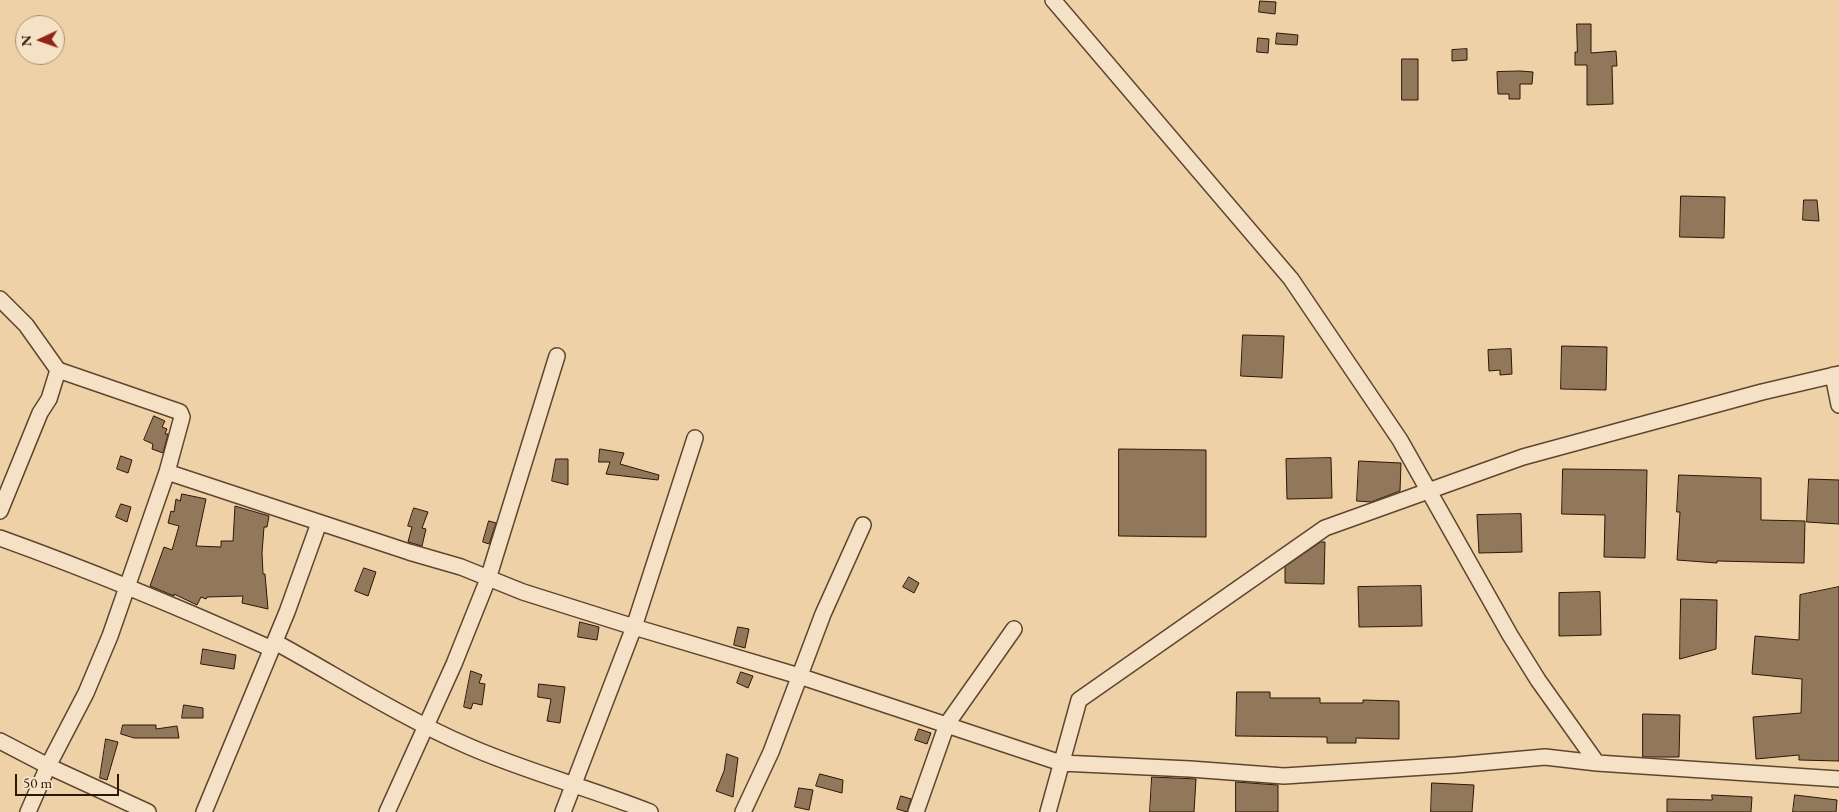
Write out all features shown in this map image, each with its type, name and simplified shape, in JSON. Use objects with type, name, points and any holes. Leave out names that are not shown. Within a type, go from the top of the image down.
[{"type":"street","points":[[1053,0],[1291,279],[1400,440],[1510,636],[1538,680],[1597,763]]},
{"type":"street","points":[[0,299],[26,325],[58,370],[180,412],[181,423],[167,472],[110,636],[86,693],[48,766],[28,812]]},
{"type":"street","points":[[387,812],[454,664],[488,579],[557,356]]},
{"type":"street","points":[[0,511],[40,414],[49,399],[58,370]]},
{"type":"street","points":[[1048,812],[1079,700],[1325,528],[1523,457],[1762,392],[1836,374],[1839,404]]},
{"type":"street","points":[[563,812],[634,627],[696,438]]},
{"type":"street","points":[[167,472],[461,568],[523,592],[799,676],[1061,763],[1190,769],[1284,776],[1456,765],[1545,757],[1597,763],[1839,779]]},
{"type":"street","points":[[204,812],[274,645],[319,522]]},
{"type":"street","points":[[743,812],[772,752],[823,614],[863,525]]},
{"type":"street","points":[[0,538],[62,560],[274,645],[426,727],[501,760],[650,812]]},
{"type":"street","points":[[916,812],[947,724],[1014,629]]},
{"type":"street","points":[[0,741],[48,766],[148,812]]},
{"type":"building","points":[[1260,1],[1276,2],[1275,14],[1259,12]]},
{"type":"building","points":[[1577,24],[1591,24],[1591,53],[1616,51],[1617,66],[1612,66],[1613,104],[1587,105],[1587,65],[1575,65]]},
{"type":"building","points":[[1277,33],[1298,35],[1297,45],[1276,44]]},
{"type":"building","points":[[1258,38],[1269,39],[1268,53],[1257,52]]},
{"type":"building","points":[[1467,49],[1467,60],[1452,61],[1452,50]]},
{"type":"building","points":[[1402,59],[1418,59],[1418,100],[1402,100]]},
{"type":"building","points":[[1497,72],[1533,72],[1532,84],[1520,84],[1520,99],[1509,99],[1509,94],[1498,94]]},
{"type":"building","points":[[1681,196],[1725,197],[1724,238],[1680,237]]},
{"type":"building","points":[[1804,200],[1817,200],[1819,221],[1803,220]]},
{"type":"building","points":[[1243,335],[1284,336],[1282,378],[1241,376]]},
{"type":"building","points":[[1562,346],[1607,347],[1606,390],[1561,389]]},
{"type":"building","points":[[1511,349],[1512,374],[1500,375],[1500,370],[1489,371],[1488,350]]},
{"type":"building","points":[[154,416],[165,421],[162,427],[167,429],[165,434],[168,434],[163,453],[152,449],[153,444],[144,440]]},
{"type":"building","points":[[600,449],[624,453],[620,464],[659,475],[658,480],[606,474],[610,462],[599,462]]},
{"type":"building","points":[[1119,449],[1206,450],[1206,537],[1119,536]]},
{"type":"building","points":[[121,456],[132,460],[128,473],[117,469]]},
{"type":"building","points":[[1331,458],[1332,498],[1287,499],[1286,459]]},
{"type":"building","points":[[556,459],[568,459],[568,485],[552,481]]},
{"type":"building","points":[[1359,461],[1401,463],[1400,491],[1371,502],[1357,501]]},
{"type":"building","points":[[1563,469],[1647,470],[1645,558],[1604,557],[1605,515],[1562,514]]},
{"type":"building","points":[[1679,475],[1761,478],[1761,520],[1805,521],[1804,563],[1717,561],[1717,563],[1677,560],[1680,512],[1677,512]]},
{"type":"building","points":[[1809,479],[1839,480],[1839,524],[1807,522]]},
{"type":"building","points":[[182,494],[206,499],[196,546],[221,547],[221,541],[233,541],[235,506],[269,516],[267,527],[264,527],[262,553],[268,609],[242,603],[243,596],[207,597],[206,599],[201,597],[197,605],[174,594],[174,596],[150,586],[164,547],[172,550],[179,526],[168,523],[171,511],[174,512],[176,499],[180,501]]},
{"type":"building","points":[[121,504],[131,507],[127,522],[116,517]]},
{"type":"building","points":[[414,508],[428,512],[422,528],[426,529],[422,546],[408,542],[412,527],[408,526]]},
{"type":"building","points":[[1521,514],[1522,552],[1479,553],[1477,515]]},
{"type":"building","points":[[489,521],[496,523],[489,544],[483,542]]},
{"type":"building","points":[[1321,542],[1325,542],[1324,584],[1285,583],[1285,567]]},
{"type":"building","points":[[364,568],[376,572],[368,596],[355,591]]},
{"type":"building","points":[[909,577],[919,583],[914,593],[903,587]]},
{"type":"building","points":[[1421,586],[1422,626],[1359,627],[1358,587]]},
{"type":"building","points":[[1839,587],[1839,761],[1799,760],[1799,755],[1756,759],[1753,717],[1801,713],[1802,679],[1752,674],[1755,636],[1799,640],[1800,595]]},
{"type":"building","points":[[1600,592],[1601,635],[1559,636],[1559,593]]},
{"type":"building","points":[[1681,599],[1717,600],[1716,649],[1680,659]]},
{"type":"building","points":[[580,622],[599,627],[597,640],[578,637]]},
{"type":"building","points":[[738,627],[749,629],[745,648],[734,645]]},
{"type":"building","points":[[203,649],[236,655],[234,669],[201,664]]},
{"type":"building","points":[[471,671],[482,675],[479,683],[485,684],[482,705],[473,703],[471,709],[464,707]]},
{"type":"building","points":[[741,672],[753,676],[748,688],[737,683]]},
{"type":"building","points":[[539,684],[565,687],[560,723],[547,721],[551,699],[538,697]]},
{"type":"building","points":[[1237,692],[1270,692],[1270,698],[1320,698],[1320,703],[1363,703],[1363,700],[1399,701],[1399,739],[1356,738],[1356,743],[1327,743],[1327,737],[1236,736]]},
{"type":"building","points":[[184,705],[203,708],[203,718],[182,718]]},
{"type":"building","points":[[1643,714],[1680,715],[1679,757],[1643,757]]},
{"type":"building","points":[[123,725],[156,725],[156,729],[177,726],[179,738],[134,738],[121,734]]},
{"type":"building","points":[[919,729],[931,733],[927,744],[915,740]]},
{"type":"building","points":[[106,739],[118,742],[107,780],[100,778]]},
{"type":"building","points":[[727,754],[738,758],[733,797],[716,791],[724,771]]},
{"type":"building","points":[[820,774],[843,780],[842,793],[816,786]]},
{"type":"building","points":[[1152,777],[1196,779],[1194,812],[1150,812]]},
{"type":"building","points":[[1236,782],[1278,785],[1278,812],[1236,812]]},
{"type":"building","points":[[1432,783],[1474,785],[1472,812],[1431,812]]},
{"type":"building","points":[[799,788],[813,790],[809,810],[795,807]]},
{"type":"building","points":[[1712,795],[1752,797],[1751,812],[1667,812],[1667,799],[1712,800]]},
{"type":"building","points":[[1795,795],[1837,800],[1836,812],[1793,812]]},
{"type":"building","points":[[901,796],[911,799],[907,812],[897,809]]}]
